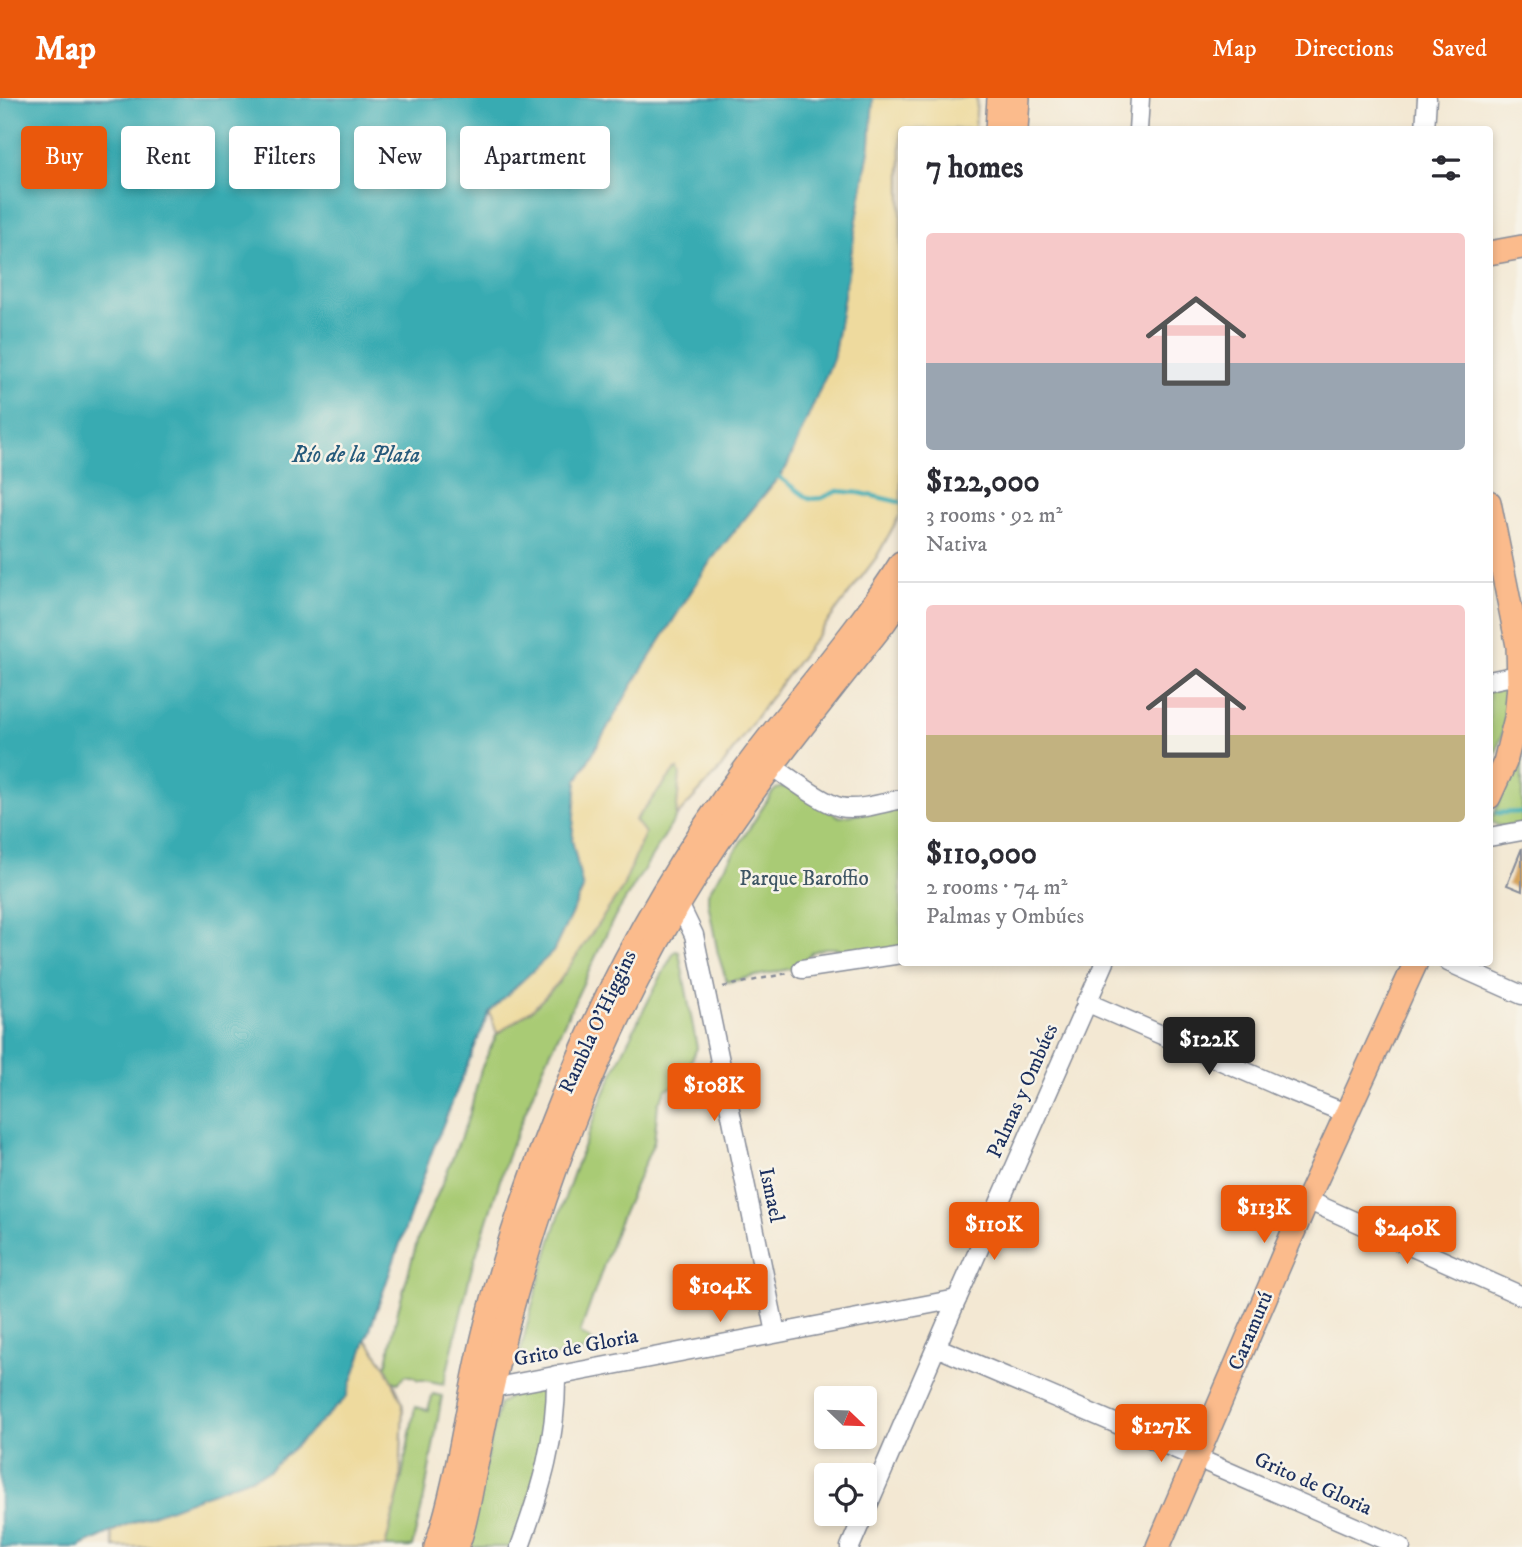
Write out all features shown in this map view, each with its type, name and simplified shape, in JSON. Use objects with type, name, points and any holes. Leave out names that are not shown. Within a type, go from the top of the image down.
[{"type":"main road","points":[[997,126],[999,98]]},
{"type":"main road","points":[[1016,126],[1018,98]]},
{"type":"main road","points":[[1493,252],[1522,247]]},
{"type":"main road","points":[[1493,522],[1518,646],[1521,675],[1516,718],[1505,762],[1493,788]]},
{"type":"main road","name":"Rambla O'Higgins","points":[[436,1547],[451,1495],[481,1350],[499,1279],[543,1147],[584,1046],[640,933],[713,814],[898,567]]},
{"type":"main road","name":"Rambla O'Higgins","points":[[457,1547],[516,1290],[582,1100],[618,1020],[678,904],[722,836],[772,766],[898,602]]},
{"type":"main road","name":"Caramurú","points":[[1158,1547],[1307,1200],[1414,966]]},
{"type":"street","points":[[1138,126],[1140,98]]},
{"type":"street","points":[[1425,126],[1427,98]]},
{"type":"street","points":[[1493,680],[1521,675]]},
{"type":"street","points":[[772,766],[830,804],[841,808],[898,800]]},
{"type":"street","points":[[1493,836],[1522,831]]},
{"type":"street","name":"Ismael","points":[[678,904],[694,935],[776,1333]]},
{"type":"street","points":[[802,970],[898,954]]},
{"type":"street","name":"Palmas y Ombúes","points":[[850,1547],[1103,966]]},
{"type":"street","points":[[1457,966],[1522,995]]},
{"type":"street","points":[[1086,1002],[1348,1114]]},
{"type":"street","points":[[1307,1200],[1522,1296]]},
{"type":"street","name":"Grito de Gloria","points":[[492,1388],[957,1299]]},
{"type":"street","name":"Grito de Gloria","points":[[936,1347],[1401,1547]]},
{"type":"street","points":[[520,1547],[537,1501],[554,1432],[556,1376]]},
{"type":"path","points":[[706,990],[802,970]]},
{"type":"green space","points":[[1507,687],[1507,710],[1493,761],[1493,690]]},
{"type":"green space","points":[[1522,734],[1522,825],[1499,826],[1493,823],[1493,817],[1512,770]]},
{"type":"green space","points":[[678,768],[680,775],[676,817],[613,920],[543,1068],[509,1152],[471,1271],[444,1384],[406,1375],[398,1383],[390,1380],[386,1367],[418,1238],[469,1116],[481,1069],[497,1034],[534,1008],[558,983],[635,821]]},
{"type":"green space","name":"Parque Baroffio","points":[[791,788],[840,817],[898,807],[898,949],[860,953],[825,948],[812,952],[799,967],[727,982],[718,954],[708,893],[776,789]]},
{"type":"green space","points":[[676,951],[679,952],[697,1048],[680,1085],[666,1089],[658,1104],[654,1142],[619,1222],[580,1333],[591,1340],[592,1349],[519,1364],[543,1267],[585,1142],[624,1050]]},
{"type":"green space","points":[[534,1390],[547,1397],[545,1431],[528,1505],[514,1547],[466,1547],[499,1405],[511,1395]]},
{"type":"green space","points":[[433,1394],[442,1396],[424,1498],[412,1547],[385,1547],[415,1407],[428,1410]]},
{"type":"sand","points":[[873,98],[977,98],[975,126],[898,126],[898,518],[876,558],[720,769],[676,817],[680,775],[678,769],[675,770],[635,820],[645,833],[622,889],[558,983],[534,1008],[497,1034],[489,1011],[553,952],[583,890],[572,840],[577,780],[631,687],[711,560],[786,468],[833,359],[870,144]]},
{"type":"sand","points":[[366,1339],[386,1367],[403,1403],[400,1487],[385,1547],[114,1547],[111,1532],[346,1398]]},
{"type":"water","name":"Río de la Plata","points":[[0,98],[873,98],[870,144],[833,359],[786,468],[711,560],[631,687],[577,780],[572,840],[583,889],[553,952],[489,1012],[433,1149],[346,1398],[269,1471],[126,1525],[79,1547],[0,1547]]},
{"type":"building","points":[[1522,848],[1522,891],[1507,885]]},
{"type":"waterway","points":[[779,477],[809,499],[822,498],[837,491],[898,502]]},
{"type":"waterway","points":[[1497,813],[1522,812]]}]
